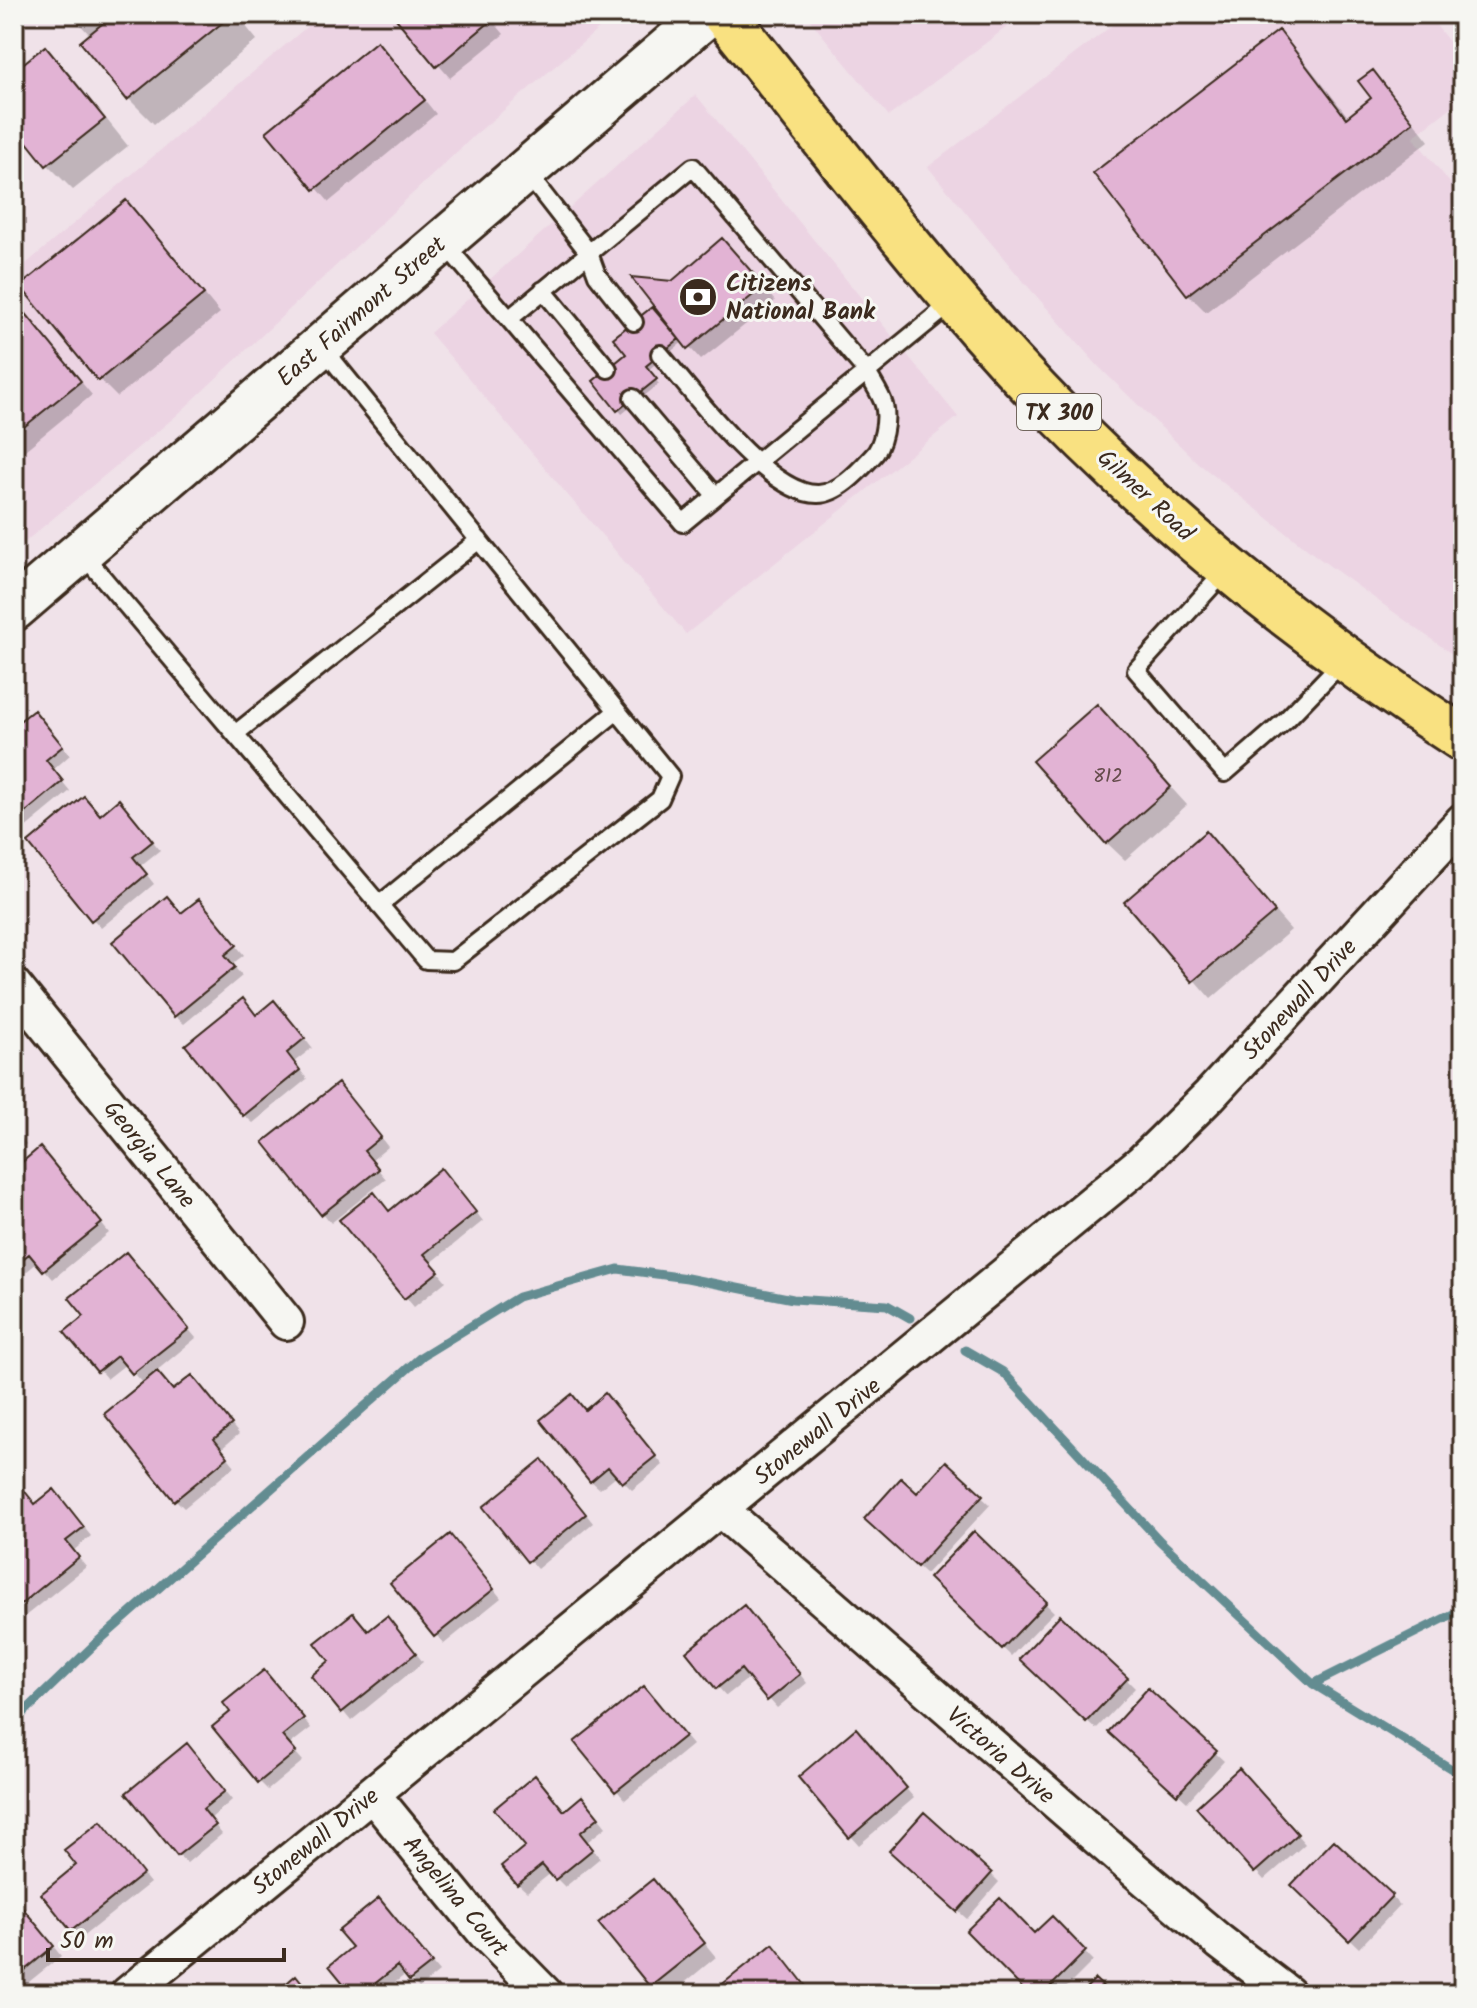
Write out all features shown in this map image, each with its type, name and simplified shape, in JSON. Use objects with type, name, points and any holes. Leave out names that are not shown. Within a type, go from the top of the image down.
[{"type":"main road","name":"Gilmer Road","points":[[724,14],[980,329],[1063,417],[1229,568],[1345,659],[1457,727]]},
{"type":"street","name":"East Fairmont Street","points":[[14,609],[708,14]]},
{"type":"street","name":"Stonewall Drive","points":[[128,1994],[1141,1163],[1210,1095],[1463,821]]},
{"type":"street","name":"Georgia Lane","points":[[14,986],[286,1322]]},
{"type":"street","name":"Victoria Drive","points":[[721,1510],[1118,1856],[1220,1942],[1288,1994]]},
{"type":"street","name":"Angelina Court","points":[[372,1794],[487,1935],[545,1994]]},
{"type":"lane","points":[[509,319],[693,167],[867,372],[884,405],[885,425],[876,454],[837,489],[818,494],[800,490],[755,464],[660,354]]},
{"type":"lane","points":[[525,170],[589,253],[597,275],[634,322]]},
{"type":"lane","points":[[443,242],[683,523],[956,299]]},
{"type":"lane","points":[[543,290],[608,369]]},
{"type":"lane","points":[[81,551],[426,960],[453,961],[660,799],[670,776],[321,346]]},
{"type":"lane","points":[[633,398],[716,496]]},
{"type":"lane","points":[[235,734],[479,540]]},
{"type":"lane","points":[[1229,568],[1136,670],[1225,773],[1286,720],[1345,659]]},
{"type":"lane","points":[[379,905],[617,711]]},
{"type":"shaded area","points":[[322,14],[616,14],[476,134],[176,416],[14,551],[14,274]]},
{"type":"shaded area","points":[[805,14],[1024,14],[889,116]]},
{"type":"shaded area","points":[[1127,14],[1427,14],[1463,59],[1463,98],[1413,137],[1463,199],[1463,662],[1316,556],[1198,463],[1098,366],[928,167]]},
{"type":"shaded area","points":[[696,95],[958,417],[686,634],[430,333]]},
{"type":"building","points":[[114,14],[233,14],[127,100],[80,42]]},
{"type":"building","points":[[392,14],[487,14],[492,20],[436,67]]},
{"type":"building","points":[[1279,30],[1346,118],[1371,98],[1358,81],[1373,70],[1413,122],[1187,295],[1093,173]]},
{"type":"building","points":[[377,41],[425,100],[314,190],[266,132]]},
{"type":"building","points":[[45,46],[105,119],[46,166],[14,126],[14,71]]},
{"type":"building","points":[[126,200],[204,294],[98,381],[20,286]]},
{"type":"building","name":"Citizens National Bank","points":[[722,238],[764,286],[687,349],[631,277],[672,281]]},
{"type":"building","points":[[14,299],[81,381],[14,435]]},
{"type":"building","points":[[652,307],[679,339],[646,366],[657,379],[617,411],[593,381],[626,354],[613,338]]},
{"type":"building","points":[[1097,704],[1171,787],[1106,844],[1032,761]]},
{"type":"building","points":[[34,710],[63,746],[46,760],[63,781],[14,822],[14,720],[17,723]]},
{"type":"building","points":[[84,796],[100,815],[119,799],[153,841],[133,857],[147,874],[91,921],[28,843]]},
{"type":"building","points":[[1206,831],[1275,912],[1192,982],[1124,902]]},
{"type":"building","points":[[167,896],[181,913],[199,899],[237,945],[225,955],[235,967],[174,1017],[112,942]]},
{"type":"building","points":[[243,998],[256,1015],[274,1000],[305,1038],[287,1053],[300,1070],[243,1116],[185,1045]]},
{"type":"building","points":[[338,1083],[381,1137],[364,1151],[379,1169],[321,1215],[263,1142]]},
{"type":"building","points":[[40,1147],[102,1223],[43,1271],[29,1254],[14,1266],[14,1169]]},
{"type":"building","points":[[441,1168],[476,1212],[424,1254],[439,1271],[404,1299],[339,1220],[374,1192],[389,1211]]},
{"type":"building","points":[[126,1252],[189,1329],[132,1374],[117,1356],[97,1372],[64,1332],[84,1316],[69,1298]]},
{"type":"building","points":[[157,1371],[173,1390],[192,1375],[232,1424],[214,1439],[228,1457],[174,1501],[104,1414]]},
{"type":"building","points":[[605,1393],[656,1456],[622,1483],[608,1467],[590,1482],[540,1420],[572,1394],[585,1410]]},
{"type":"building","points":[[542,1459],[586,1514],[527,1562],[483,1507]]},
{"type":"building","points":[[946,1461],[983,1495],[917,1567],[864,1519],[901,1478],[917,1493]]},
{"type":"building","points":[[23,1489],[35,1504],[54,1489],[84,1527],[66,1541],[79,1557],[14,1610],[14,1497]]},
{"type":"building","points":[[974,1531],[1047,1602],[1002,1649],[929,1578]]},
{"type":"building","points":[[450,1534],[494,1589],[434,1637],[390,1583]]},
{"type":"building","points":[[744,1605],[800,1674],[767,1701],[741,1669],[716,1689],[686,1652]]},
{"type":"building","points":[[353,1613],[368,1631],[387,1616],[416,1653],[341,1713],[311,1676],[329,1661],[315,1643]]},
{"type":"building","points":[[1060,1615],[1128,1678],[1086,1722],[1019,1659]]},
{"type":"building","points":[[264,1670],[304,1718],[282,1736],[296,1752],[258,1783],[212,1727],[230,1712],[223,1703]]},
{"type":"building","points":[[644,1686],[685,1736],[615,1792],[574,1742]]},
{"type":"building","points":[[1148,1688],[1217,1751],[1177,1795],[1108,1732]]},
{"type":"building","points":[[856,1728],[907,1788],[849,1838],[798,1777]]},
{"type":"building","points":[[187,1743],[225,1791],[203,1809],[216,1825],[177,1856],[126,1793]]},
{"type":"building","points":[[1239,1768],[1298,1834],[1254,1873],[1196,1807]]},
{"type":"building","points":[[535,1775],[564,1811],[582,1796],[599,1817],[580,1833],[593,1849],[555,1880],[542,1865],[517,1885],[501,1866],[525,1846],[494,1809]]},
{"type":"building","points":[[924,1812],[992,1873],[957,1912],[889,1851]]},
{"type":"building","points":[[101,1821],[143,1874],[71,1931],[41,1894],[76,1865],[64,1850]]},
{"type":"building","points":[[1334,1840],[1393,1895],[1349,1941],[1291,1885]]},
{"type":"building","points":[[653,1879],[705,1943],[650,1987],[598,1923]]},
{"type":"building","points":[[379,1898],[432,1963],[409,1981],[397,1966],[362,1994],[352,1994],[329,1966],[352,1947],[338,1931]]},
{"type":"building","points":[[1000,1898],[1034,1933],[1052,1916],[1086,1951],[1043,1994],[1028,1994],[966,1931]]},
{"type":"building","points":[[17,1901],[54,1946],[14,1979],[14,1904]]},
{"type":"building","points":[[773,1944],[809,1990],[804,1994],[710,1994]]},
{"type":"building","points":[[296,1975],[311,1994],[274,1994]]},
{"type":"building","points":[[1095,1979],[1111,1994],[1080,1994]]},
{"type":"waterway","points":[[14,1722],[94,1645],[422,1356],[518,1297],[618,1269],[687,1278],[793,1299],[887,1305],[910,1318]]},
{"type":"waterway","points":[[965,1350],[1003,1372],[1160,1541],[1313,1684],[1463,1776]]},
{"type":"waterway","points":[[1313,1684],[1463,1609]]},
{"type":"place","name":"Citizens National Bank","points":[[698,297]]}]
